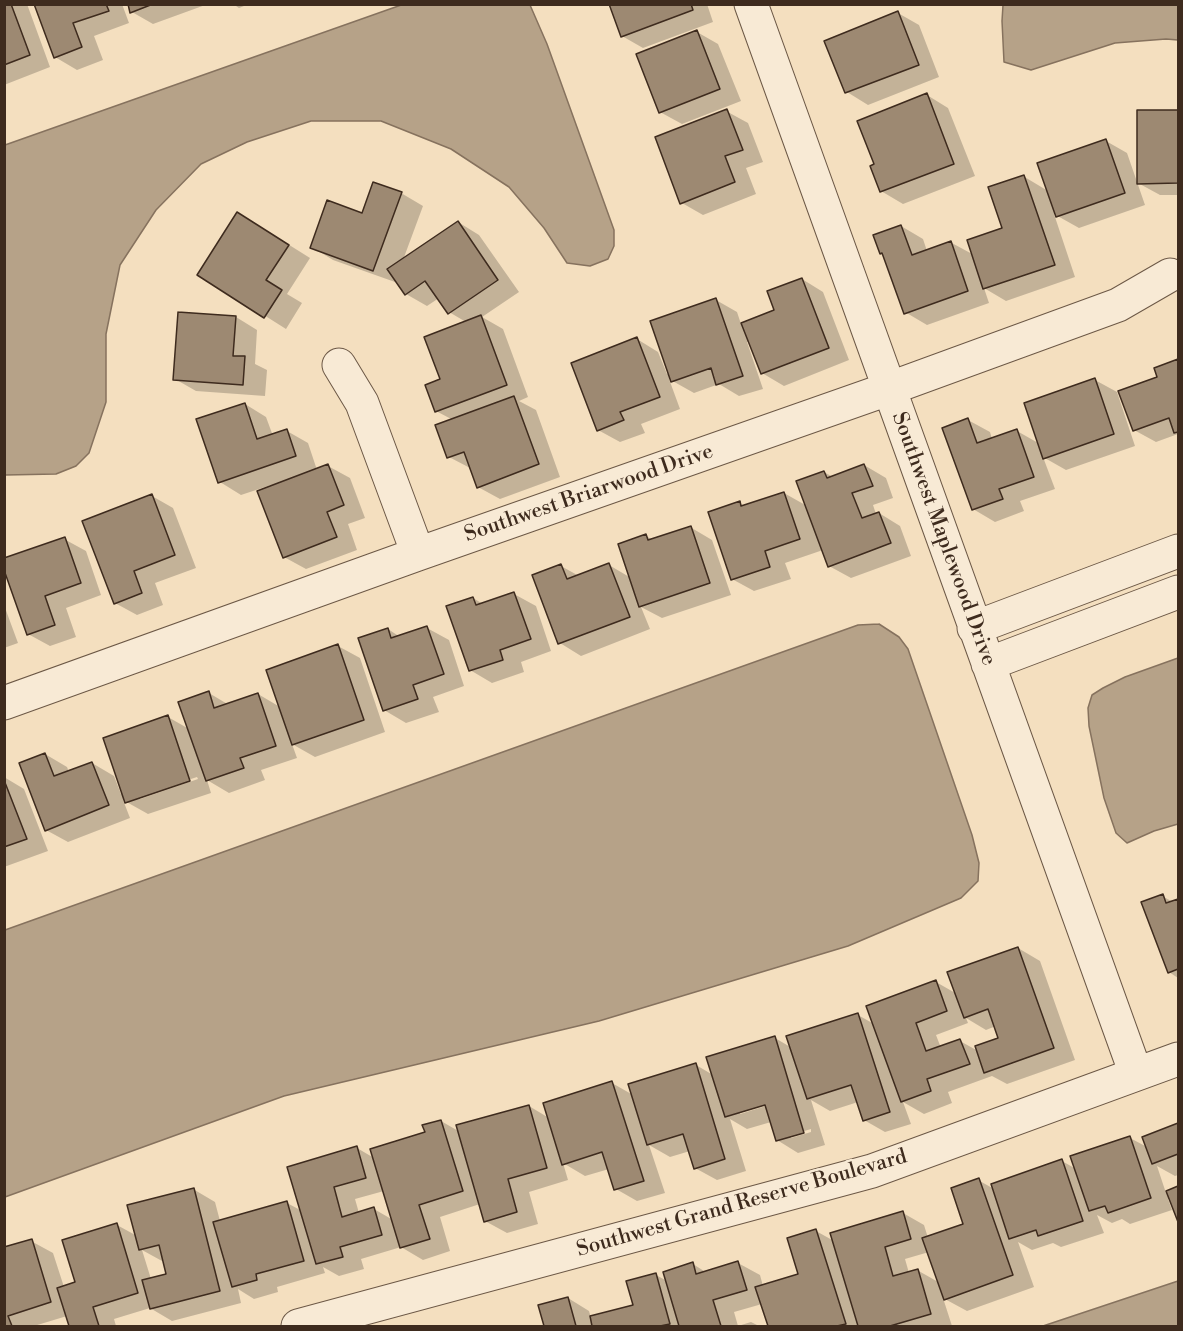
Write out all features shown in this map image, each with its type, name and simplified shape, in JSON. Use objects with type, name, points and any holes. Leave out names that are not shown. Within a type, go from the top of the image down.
[{"type":"street","name":"Southwest Maplewood Drive","points":[[751,4],[1136,1074]]},
{"type":"street","name":"Southwest Briarwood Drive","points":[[4,703],[418,554],[888,389],[1118,304],[1170,275]]},
{"type":"street","points":[[339,365],[362,403],[418,554]]},
{"type":"street","points":[[974,628],[1179,551]]},
{"type":"street","points":[[988,664],[1179,592]]},
{"type":"street","name":"Southwest Grand Reserve Boulevard","points":[[298,1326],[872,1171],[1179,1059]]},
{"type":"shaded area","points":[[404,4],[530,5],[547,44],[614,230],[614,246],[608,259],[590,266],[567,263],[544,228],[509,187],[451,149],[381,121],[311,121],[247,142],[201,164],[156,210],[120,265],[106,334],[106,402],[89,453],[76,466],[56,474],[5,475],[5,145]]},
{"type":"shaded area","points":[[1003,5],[1178,5],[1178,40],[1115,43],[1031,70],[1004,62]]},
{"type":"shaded area","points":[[879,624],[899,637],[908,649],[972,835],[979,863],[978,881],[961,898],[848,946],[599,1021],[284,1096],[5,1197],[5,930],[858,625]]},
{"type":"shaded area","points":[[1178,658],[1178,824],[1154,831],[1127,843],[1116,833],[1104,798],[1089,726],[1088,708],[1092,695],[1103,688],[1125,677]]},
{"type":"shaded area","points":[[1178,1281],[1178,1326],[1043,1326]]},
{"type":"building","points":[[4,4],[11,4],[30,55],[4,65]]},
{"type":"building","points":[[34,4],[106,4],[109,11],[73,23],[82,47],[54,58]]},
{"type":"building","points":[[128,4],[153,4],[130,13]]},
{"type":"building","points":[[609,4],[691,4],[693,10],[621,37]]},
{"type":"building","points":[[898,11],[919,65],[845,93],[824,41]]},
{"type":"building","points":[[697,30],[720,89],[659,113],[636,54]]},
{"type":"building","points":[[927,93],[954,164],[880,192],[870,166],[874,164],[857,121]]},
{"type":"building","points":[[727,109],[743,150],[725,156],[735,182],[680,204],[655,137]]},
{"type":"building","points":[[1137,110],[1178,110],[1178,183],[1137,184]]},
{"type":"building","points":[[1106,139],[1125,193],[1056,217],[1037,163]]},
{"type":"building","points":[[1024,175],[1055,265],[983,289],[967,240],[1002,228],[988,187]]},
{"type":"building","points":[[373,182],[402,192],[373,271],[310,248],[327,200],[362,213]]},
{"type":"building","points":[[237,212],[289,245],[266,280],[282,290],[264,318],[197,275]]},
{"type":"building","points":[[458,221],[498,280],[448,314],[425,281],[405,295],[387,269]]},
{"type":"building","points":[[901,225],[912,255],[951,241],[968,291],[904,314],[882,253],[880,254],[873,235]]},
{"type":"building","points":[[802,278],[829,348],[761,374],[741,323],[774,310],[767,291]]},
{"type":"building","points":[[716,298],[743,376],[716,385],[711,368],[671,382],[650,321]]},
{"type":"building","points":[[178,312],[236,316],[233,356],[245,356],[243,385],[173,380]]},
{"type":"building","points":[[481,315],[507,385],[435,412],[425,385],[440,379],[424,337]]},
{"type":"building","points":[[637,337],[660,397],[620,412],[624,420],[597,431],[571,363]]},
{"type":"building","points":[[1178,359],[1178,432],[1174,433],[1169,418],[1133,431],[1118,391],[1157,377],[1154,368]]},
{"type":"building","points":[[1095,378],[1114,434],[1043,459],[1024,403]]},
{"type":"building","points":[[514,396],[539,464],[477,488],[464,452],[447,458],[435,425]]},
{"type":"building","points":[[245,403],[257,439],[287,429],[296,456],[218,483],[196,419]]},
{"type":"building","points":[[968,418],[977,443],[1017,429],[1034,477],[999,489],[1003,499],[972,510],[942,428]]},
{"type":"building","points":[[328,464],[344,505],[327,512],[337,537],[283,558],[257,491]]},
{"type":"building","points":[[864,464],[873,486],[852,493],[862,518],[879,512],[891,543],[828,567],[796,481],[824,471],[827,478]]},
{"type":"building","points":[[784,492],[800,539],[765,551],[770,567],[731,580],[708,512],[740,501],[741,506]]},
{"type":"building","points":[[152,494],[175,555],[134,571],[142,593],[114,604],[82,521]]},
{"type":"building","points":[[691,526],[710,583],[639,607],[618,544],[646,534],[648,540]]},
{"type":"building","points":[[65,537],[81,583],[45,596],[55,625],[27,635],[4,570],[4,558]]},
{"type":"building","points":[[609,563],[630,617],[558,644],[532,575],[561,564],[567,579]]},
{"type":"building","points":[[514,592],[531,639],[500,650],[503,660],[469,671],[446,606],[473,597],[476,605]]},
{"type":"building","points":[[427,626],[444,674],[413,685],[418,699],[383,711],[358,638],[388,628],[391,638]]},
{"type":"building","points":[[338,644],[364,720],[292,745],[266,670]]},
{"type":"building","points":[[209,691],[214,708],[258,693],[276,746],[240,758],[244,768],[206,781],[178,702]]},
{"type":"building","points":[[168,715],[190,781],[125,803],[103,738]]},
{"type":"building","points":[[45,753],[54,776],[92,762],[109,805],[45,831],[19,763]]},
{"type":"building","points":[[4,780],[27,839],[4,847]]},
{"type":"building","points":[[1163,894],[1166,903],[1178,899],[1178,969],[1168,973],[1141,902]]},
{"type":"building","points":[[1018,947],[1054,1048],[984,1073],[975,1046],[998,1038],[988,1009],[964,1018],[947,972]]},
{"type":"building","points":[[936,980],[947,1011],[916,1023],[926,1051],[960,1039],[970,1064],[927,1079],[931,1091],[901,1102],[866,1006]]},
{"type":"building","points":[[858,1013],[890,1112],[863,1121],[851,1085],[807,1099],[786,1036]]},
{"type":"building","points":[[775,1036],[804,1133],[776,1141],[765,1105],[725,1117],[706,1057]]},
{"type":"building","points":[[696,1063],[725,1159],[694,1169],[683,1134],[647,1145],[628,1084]]},
{"type":"building","points":[[612,1081],[644,1181],[614,1190],[602,1152],[562,1165],[543,1103]]},
{"type":"building","points":[[529,1105],[547,1168],[508,1179],[517,1212],[484,1222],[456,1125]]},
{"type":"building","points":[[441,1120],[463,1191],[419,1205],[430,1239],[400,1248],[370,1149],[425,1132],[422,1125]]},
{"type":"building","points":[[1178,1123],[1178,1154],[1152,1164],[1142,1137]]},
{"type":"building","points":[[1130,1136],[1151,1198],[1108,1213],[1105,1206],[1089,1211],[1070,1156]]},
{"type":"building","points":[[357,1146],[366,1178],[334,1187],[342,1217],[374,1207],[382,1235],[340,1247],[343,1257],[316,1264],[287,1167]]},
{"type":"building","points":[[1062,1159],[1083,1221],[1038,1236],[1036,1230],[1009,1239],[991,1184]]},
{"type":"building","points":[[979,1178],[1013,1275],[944,1300],[922,1238],[963,1224],[951,1188]]},
{"type":"building","points":[[1178,1186],[1178,1222],[1166,1191]]},
{"type":"building","points":[[194,1188],[220,1291],[150,1309],[142,1280],[166,1274],[159,1245],[139,1250],[127,1205]]},
{"type":"building","points":[[287,1201],[304,1261],[256,1274],[257,1280],[232,1287],[213,1222]]},
{"type":"building","points":[[903,1211],[911,1239],[885,1247],[893,1276],[918,1269],[931,1314],[890,1326],[858,1326],[830,1233]]},
{"type":"building","points":[[117,1223],[138,1293],[93,1307],[99,1326],[69,1326],[57,1288],[75,1282],[62,1240]]},
{"type":"building","points":[[816,1229],[846,1324],[768,1326],[755,1287],[798,1274],[787,1238]]},
{"type":"building","points":[[32,1239],[51,1302],[8,1316],[12,1326],[4,1326],[4,1247]]},
{"type":"building","points":[[738,1261],[747,1290],[713,1300],[721,1326],[679,1326],[663,1272],[693,1262],[696,1274]]},
{"type":"building","points":[[656,1273],[670,1324],[592,1326],[590,1316],[633,1305],[626,1281]]},
{"type":"building","points":[[568,1297],[576,1326],[544,1326],[538,1305]]}]
